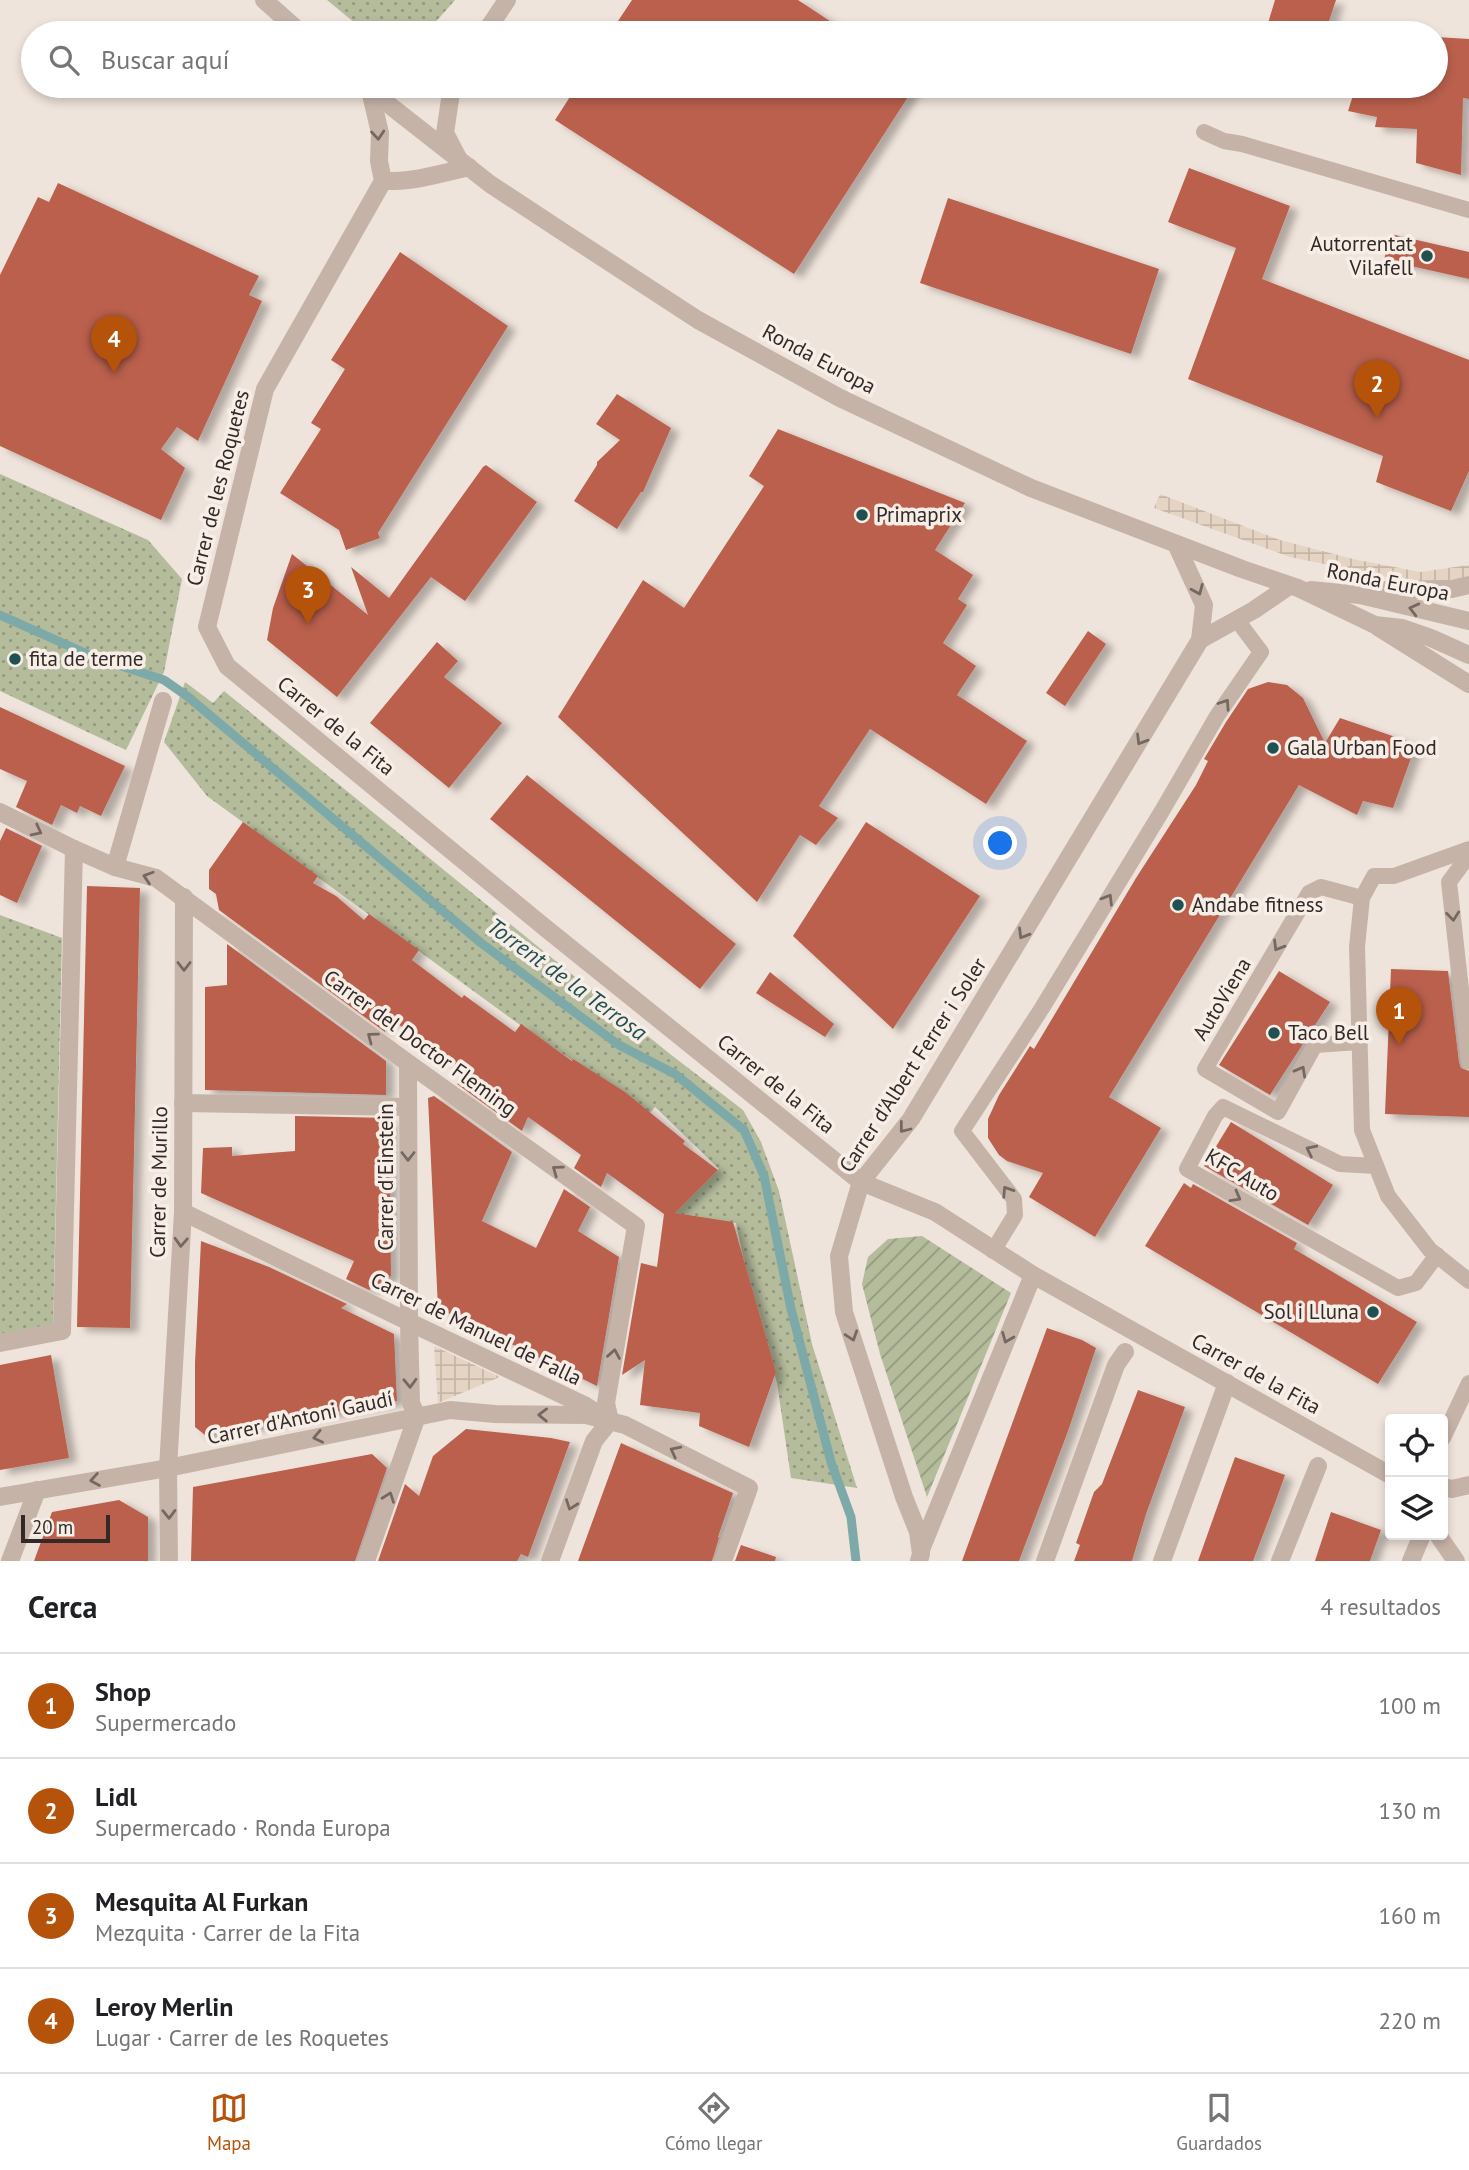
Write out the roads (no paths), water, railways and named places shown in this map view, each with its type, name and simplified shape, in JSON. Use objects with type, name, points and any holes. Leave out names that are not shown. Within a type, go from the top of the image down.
[{"type":"street","points":[[264,0],[288,21]]},
{"type":"street","points":[[484,21],[504,4]]},
{"type":"street","points":[[493,21],[504,4]]},
{"type":"street","points":[[371,98],[380,134],[379,161],[383,181],[398,181],[427,178],[464,163],[445,133],[450,98]]},
{"type":"street","name":"Ronda Europa","points":[[381,98],[490,184],[698,320],[840,398],[1031,488],[1293,587],[1375,625],[1402,628],[1469,655]]},
{"type":"street","name":"Carrer de les Roquetes","points":[[207,627],[265,389],[383,181]]},
{"type":"street","name":"Carrer d'Albert Ferrer i Soler","points":[[920,1558],[918,1532],[904,1497],[844,1312],[839,1256],[861,1182],[911,1119],[1200,640],[1204,605],[1177,544]]},
{"type":"street","points":[[1360,595],[1390,589],[1452,589],[1469,585]]},
{"type":"street","points":[[1200,640],[1293,587]]},
{"type":"street","name":"Ronda Europa","points":[[1293,587],[1360,595],[1469,621]]},
{"type":"street","points":[[1375,625],[1469,684]]},
{"type":"street","name":"Carrer de la Fita","points":[[207,627],[227,666],[543,926],[861,1182],[935,1212],[1033,1275],[1385,1472]]},
{"type":"street","points":[[115,867],[163,701]]},
{"type":"street","name":"Carrer del Doctor Fleming","points":[[0,811],[115,867],[156,878],[636,1226],[606,1403],[610,1422]]},
{"type":"street","points":[[0,1343],[62,1331],[74,849]]},
{"type":"street","name":"Carrer de Murillo","points":[[169,1561],[168,1468],[183,1212],[184,897]]},
{"type":"street","name":"Carrer d'Einstein","points":[[408,1063],[411,1404],[417,1416]]},
{"type":"street","points":[[183,1103],[408,1107]]},
{"type":"street","name":"Carrer de Manuel de Falla","points":[[183,1212],[586,1406],[610,1422],[625,1425],[749,1488],[723,1561]]},
{"type":"street","name":"Carrer d'Albert Ferrer i Soler","points":[[920,1558],[923,1542],[1033,1275]]},
{"type":"street","points":[[1045,1561],[1116,1365],[1125,1352]]},
{"type":"street","points":[[1163,1561],[1227,1383]]},
{"type":"street","name":"Carrer d'Antoni Gaudí","points":[[0,1497],[168,1468],[450,1410],[495,1414],[586,1415],[610,1422]]},
{"type":"street","points":[[366,1561],[417,1416]]},
{"type":"street","points":[[550,1561],[594,1441],[610,1422]]},
{"type":"street","points":[[1280,1561],[1318,1466]]},
{"type":"street","points":[[1448,1488],[1469,1485]]},
{"type":"street","points":[[10,1561],[37,1490]]},
{"type":"street","points":[[1412,1561],[1420,1540]]},
{"type":"street","points":[[1441,1540],[1456,1561]]},
{"type":"lane","points":[[1204,132],[1224,141],[1469,210]]},
{"type":"lane","points":[[993,1251],[1015,1215],[1014,1199],[962,1130],[1042,1008],[1217,716],[1261,652],[1237,620]]},
{"type":"lane","points":[[1469,849],[1394,876],[1374,876],[1362,898],[1357,947],[1362,1130],[1388,1196],[1437,1255],[1469,1281]]},
{"type":"lane","points":[[1469,855],[1449,882],[1469,1061]]},
{"type":"lane","name":"AutoViena","points":[[1360,1042],[1315,1045],[1278,1112],[1205,1069],[1309,893],[1321,887],[1362,898]]},
{"type":"lane","name":"KFC Auto","points":[[1377,1166],[1340,1164],[1223,1107],[1215,1116],[1187,1169],[1398,1288],[1416,1283],[1437,1255]]},
{"type":"lane","points":[[1448,1427],[1469,1383]]},
{"type":"waterway","name":"Torrent de la Terrosa","points":[[0,615],[94,657],[164,680],[187,696],[481,943],[619,1045],[675,1074],[744,1130],[764,1176],[791,1309],[831,1462],[851,1517],[856,1561]]},
{"type":"place","name":"Autorrentat Vilafell","points":[[1427,256]]},
{"type":"place","name":"Leroy Merlin","points":[[114,373]]},
{"type":"place","name":"Lidl","points":[[1377,418]]},
{"type":"place","name":"Primaprix","points":[[862,515]]},
{"type":"place","name":"Mesquita Al Furkan","points":[[308,624]]},
{"type":"place","name":"fita de terme","points":[[15,659]]},
{"type":"place","name":"Gala Urban Food","points":[[1273,748]]},
{"type":"place","name":"Andabe fitness","points":[[1178,905]]},
{"type":"place","name":"Taco Bell","points":[[1274,1033]]},
{"type":"place","name":"Shop","points":[[1399,1045]]},
{"type":"place","name":"Sol i Lluna","points":[[1373,1312]]}]
